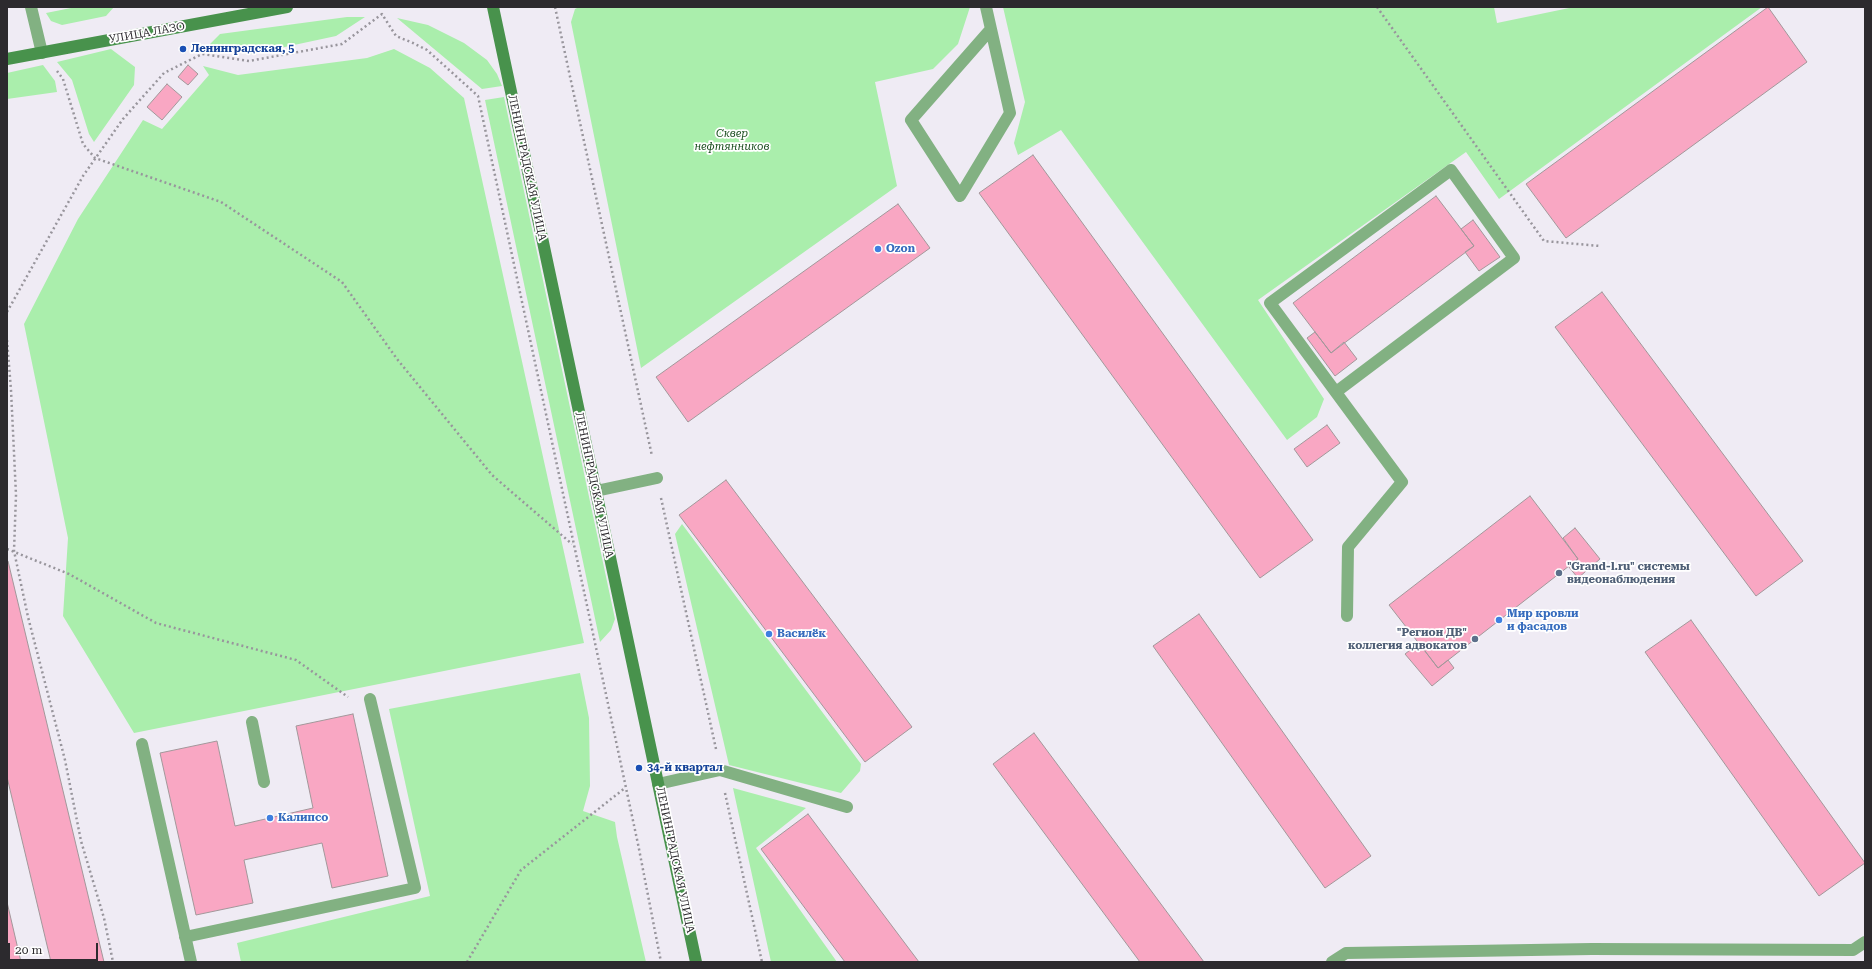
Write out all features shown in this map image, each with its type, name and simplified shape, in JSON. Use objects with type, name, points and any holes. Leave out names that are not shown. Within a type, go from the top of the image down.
[{"type":"main road","name":"УЛИЦА ЛАЗО","points":[[7,59],[287,7]]},
{"type":"main road","name":"ЛЕНИНГРАДСКАЯ УЛИЦА","points":[[493,7],[696,962]]},
{"type":"lane","points":[[31,7],[42,52]]},
{"type":"lane","points":[[986,7],[991,29],[1010,113],[960,196],[911,120],[991,29]]},
{"type":"lane","points":[[1336,392],[1514,258],[1451,170],[1270,302],[1336,392],[1402,482],[1348,547],[1347,616]]},
{"type":"lane","points":[[596,491],[657,478]]},
{"type":"lane","points":[[185,937],[415,888],[370,699]]},
{"type":"lane","points":[[252,722],[264,782]]},
{"type":"lane","points":[[142,744],[191,962]]},
{"type":"lane","points":[[658,784],[720,770],[847,807]]},
{"type":"lane","points":[[1332,962],[1346,953],[1592,949],[1853,950],[1865,942]]},
{"type":"path","points":[[555,7],[762,962]]},
{"type":"path","points":[[1377,7],[1544,241],[1600,246]]},
{"type":"path","points":[[7,312],[83,176],[123,119],[164,73],[202,54],[249,62],[342,44],[382,14],[396,36],[413,42],[427,50],[478,96],[661,962]]},
{"type":"path","points":[[42,52],[63,79],[84,144],[95,158],[221,202],[342,282],[397,359],[492,475],[573,545]]},
{"type":"path","points":[[7,340],[16,495],[14,551],[28,617],[65,760],[81,841],[104,918],[113,962]]},
{"type":"path","points":[[7,549],[69,574],[156,623],[296,660],[349,698]]},
{"type":"path","points":[[467,962],[522,870],[625,788]]},
{"type":"green space","points":[[76,7],[114,7],[106,16],[62,25],[51,21],[46,13]]},
{"type":"green space","name":"Сквер нефтянников","points":[[579,7],[970,7],[958,44],[933,69],[875,82],[897,186],[641,368],[571,22],[575,9]]},
{"type":"green space","points":[[1003,7],[1494,7],[1497,23],[1574,7],[1762,7],[1499,199],[1466,152],[1258,300],[1324,399],[1317,417],[1287,440],[1061,130],[1018,155],[1014,143],[1025,102]]},
{"type":"green space","points":[[347,17],[365,17],[336,36],[252,54],[206,48],[220,34]]},
{"type":"green space","points":[[397,18],[428,25],[464,43],[487,60],[497,74],[502,86],[482,89]]},
{"type":"green space","points":[[111,49],[135,67],[134,85],[94,142],[89,134],[72,80],[57,62]]},
{"type":"green space","points":[[394,49],[430,68],[464,98],[584,643],[134,733],[63,616],[68,538],[24,324],[78,219],[143,120],[162,129],[209,75],[203,66],[238,75],[367,58]]},
{"type":"green space","points":[[43,65],[55,81],[57,92],[7,99],[7,73]]},
{"type":"green space","points":[[504,97],[615,619],[611,630],[600,642],[485,100]]},
{"type":"green space","points":[[682,524],[861,764],[860,771],[841,793],[729,765],[675,534]]},
{"type":"green space","points":[[580,673],[589,718],[590,786],[583,811],[615,822],[617,837],[646,962],[241,962],[237,943],[430,896],[389,709]]},
{"type":"green space","points":[[733,788],[806,808],[756,848],[837,962],[771,962]]},
{"type":"building","points":[[1768,7],[1807,62],[1566,238],[1526,184]]},
{"type":"building","points":[[188,65],[198,74],[188,85],[178,77]]},
{"type":"building","points":[[167,84],[182,97],[162,120],[147,107]]},
{"type":"building","points":[[1033,155],[1313,540],[1260,578],[979,193]]},
{"type":"building","points":[[1436,196],[1474,246],[1331,353],[1293,303]]},
{"type":"building","points":[[898,204],[930,248],[688,422],[656,377]]},
{"type":"building","points":[[1473,220],[1500,257],[1479,271],[1465,252],[1474,246],[1461,229]]},
{"type":"building","points":[[1602,292],[1803,561],[1756,596],[1555,327]]},
{"type":"building","points":[[1315,332],[1331,353],[1344,342],[1357,359],[1335,376],[1307,338]]},
{"type":"building","points":[[1327,425],[1340,443],[1307,467],[1294,449]]},
{"type":"building","points":[[726,480],[912,727],[865,762],[679,515]]},
{"type":"building","points":[[1530,496],[1578,559],[1438,668],[1389,605]]},
{"type":"building","points":[[1575,528],[1600,559],[1578,578],[1568,566],[1578,559],[1563,538]]},
{"type":"building","points":[[7,561],[104,962],[51,962],[7,777]]},
{"type":"building","points":[[1199,614],[1371,856],[1325,888],[1153,646]]},
{"type":"building","points":[[1691,620],[1865,863],[1819,896],[1645,652]]},
{"type":"building","points":[[1419,643],[1438,668],[1448,660],[1454,668],[1432,686],[1405,654]]},
{"type":"building","points":[[353,714],[388,876],[332,888],[322,843],[244,860],[253,903],[196,915],[160,753],[217,741],[235,826],[313,808],[296,726]]},
{"type":"building","points":[[1034,733],[1204,962],[1140,962],[993,764]]},
{"type":"building","points":[[808,814],[919,962],[845,962],[761,849]]},
{"type":"building","points":[[7,902],[21,962],[7,962]]},
{"type":"place","name":"Ленинградская, 5","points":[[183,49]]},
{"type":"place","name":"Ozon","points":[[878,249]]},
{"type":"place","name":"\"Grand-l.ru\" системы видеонаблюдения","points":[[1559,573]]},
{"type":"place","name":"Мир кровли и фасадов","points":[[1499,620]]},
{"type":"place","name":"Василёк","points":[[769,634]]},
{"type":"place","name":"\"Регион ДВ\" коллегия адвокатов","points":[[1475,639]]},
{"type":"place","name":"34-й квартал","points":[[639,768]]},
{"type":"place","name":"Калипсо","points":[[270,818]]}]
